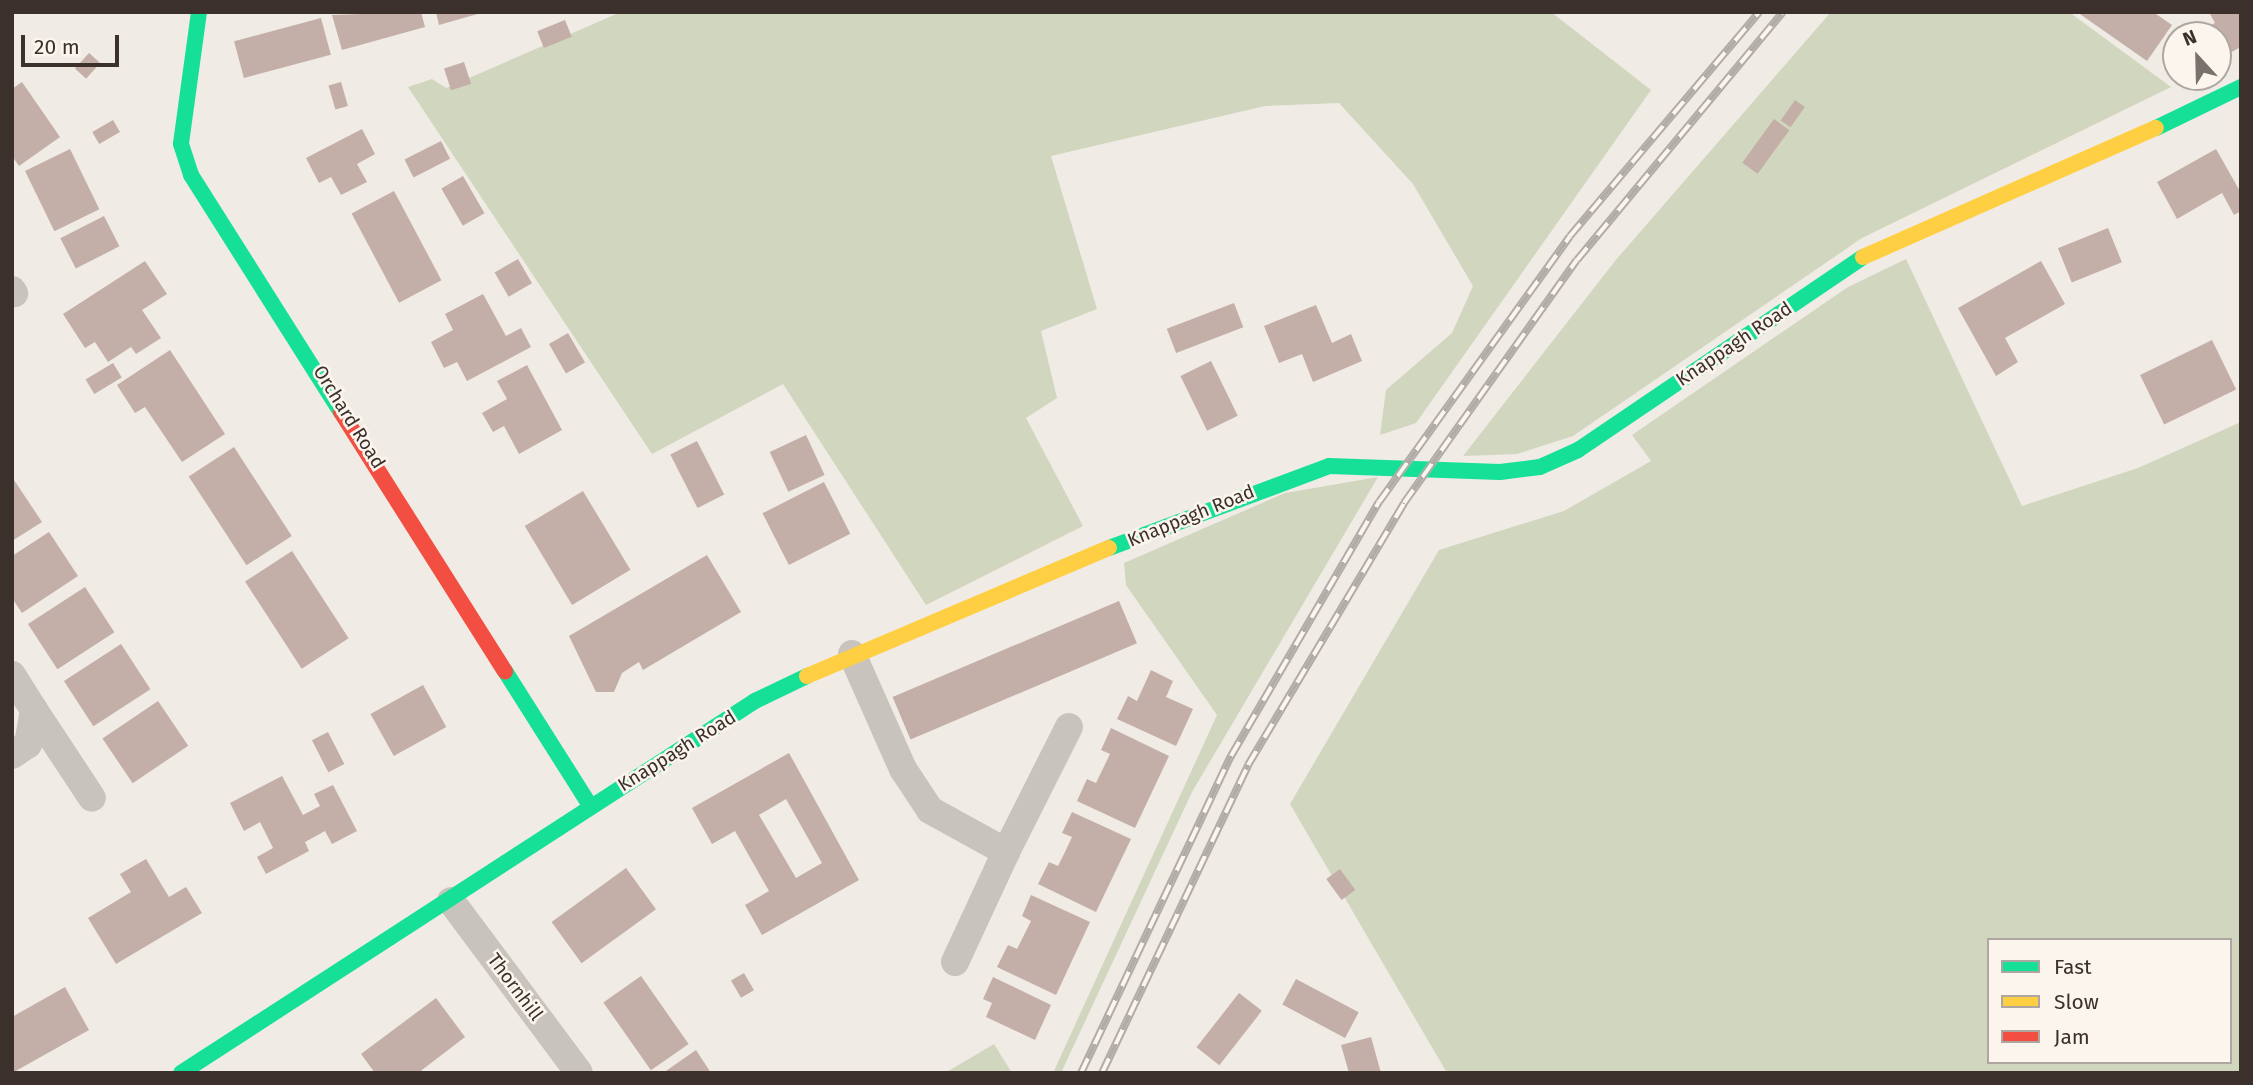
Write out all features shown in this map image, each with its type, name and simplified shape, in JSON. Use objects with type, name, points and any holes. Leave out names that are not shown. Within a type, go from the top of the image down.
[{"type":"main road","name":"Orchard Road","points":[[199,12],[181,144],[191,174],[589,804]]},
{"type":"main road","name":"Knappagh Road","points":[[181,1073],[451,901],[589,804],[755,701],[852,654],[1280,479],[1329,466],[1500,472],[1540,467],[1578,450],[1872,251],[2063,173],[2241,87]]},
{"type":"street","points":[[852,654],[903,769],[930,810],[1006,852]]},
{"type":"street","points":[[12,674],[92,798]]},
{"type":"street","points":[[12,755],[28,744],[34,709]]},
{"type":"street","points":[[955,962],[1006,852],[1069,727]]},
{"type":"street","name":"Thornhill","points":[[451,901],[579,1073]]},
{"type":"green space","points":[[621,12],[1551,12],[1651,90],[1416,423],[1380,435],[1386,390],[1452,333],[1473,286],[1413,184],[1339,103],[1265,106],[1051,156],[1097,309],[1041,331],[1057,398],[1026,418],[1083,526],[926,605],[783,384],[652,454],[408,87],[432,79],[446,88]]},
{"type":"green space","points":[[1831,12],[2069,12],[2162,80],[2163,91],[1862,238],[1573,436],[1517,454],[1463,456],[1615,261]]},
{"type":"green space","points":[[1906,259],[2022,506],[2138,468],[2241,422],[2241,1073],[1447,1073],[1290,804],[1439,550],[1564,511],[1651,461],[1632,435],[1848,287]]},
{"type":"green space","points":[[1378,477],[1192,792],[1061,1073],[1053,1073],[1217,715],[1126,585],[1124,563],[1285,493]]},
{"type":"green space","points":[[994,1044],[1012,1073],[945,1073]]},
{"type":"building","points":[[421,12],[425,27],[342,50],[332,15]]},
{"type":"building","points":[[436,12],[481,12],[481,13],[439,25]]},
{"type":"building","points":[[2077,12],[2153,12],[2166,21],[2162,21],[2162,39],[2147,61]]},
{"type":"building","points":[[2209,12],[2241,12],[2241,47],[2232,52],[2232,21],[2214,21]]},
{"type":"building","points":[[321,18],[331,55],[244,78],[234,41]]},
{"type":"building","points":[[565,20],[572,37],[544,48],[537,31]]},
{"type":"building","points":[[89,53],[100,63],[86,79],[75,69]]},
{"type":"building","points":[[464,62],[471,84],[451,90],[444,68]]},
{"type":"building","points":[[22,82],[60,137],[19,166],[12,156],[12,89]]},
{"type":"building","points":[[341,82],[348,106],[335,110],[329,86]]},
{"type":"building","points":[[1795,100],[1805,107],[1790,127],[1781,120]]},
{"type":"building","points":[[1774,119],[1789,130],[1758,174],[1742,163]]},
{"type":"building","points":[[113,120],[120,132],[99,144],[92,132]]},
{"type":"building","points":[[362,129],[375,154],[357,164],[367,182],[341,195],[331,177],[319,183],[306,158]]},
{"type":"building","points":[[441,141],[450,159],[414,177],[404,160]]},
{"type":"building","points":[[70,149],[99,209],[54,231],[25,171]]},
{"type":"building","points":[[2216,149],[2241,193],[2241,211],[2234,215],[2222,193],[2177,219],[2157,182]]},
{"type":"building","points":[[463,176],[484,213],[463,226],[441,188]]},
{"type":"building","points":[[394,191],[441,280],[399,303],[352,214]]},
{"type":"building","points":[[104,216],[119,246],[76,269],[60,238]]},
{"type":"building","points":[[2108,228],[2122,262],[2072,283],[2058,248]]},
{"type":"building","points":[[518,259],[532,283],[509,297],[495,272]]},
{"type":"building","points":[[145,261],[167,294],[142,310],[161,338],[136,354],[131,347],[108,362],[95,342],[85,348],[63,314]]},
{"type":"building","points":[[2041,261],[2065,304],[2005,338],[2018,362],[1996,376],[1958,308]]},
{"type":"building","points":[[483,294],[506,336],[521,328],[531,347],[467,381],[457,362],[444,368],[431,342],[453,330],[445,314]]},
{"type":"building","points":[[1234,303],[1243,327],[1176,353],[1167,329]]},
{"type":"building","points":[[1316,305],[1332,343],[1351,334],[1362,361],[1313,382],[1302,354],[1279,363],[1264,326]]},
{"type":"building","points":[[568,333],[585,362],[566,373],[549,344]]},
{"type":"building","points":[[2212,340],[2236,389],[2164,425],[2140,375]]},
{"type":"building","points":[[170,350],[225,434],[182,462],[145,407],[135,413],[117,385]]},
{"type":"building","points":[[1211,361],[1238,416],[1207,431],[1180,376]]},
{"type":"building","points":[[113,363],[122,378],[94,394],[86,379]]},
{"type":"building","points":[[527,365],[562,430],[519,454],[504,426],[493,432],[482,413],[507,399],[497,381]]},
{"type":"building","points":[[806,435],[825,475],[788,492],[770,452]]},
{"type":"building","points":[[697,441],[724,494],[698,508],[670,455]]},
{"type":"building","points":[[234,447],[292,536],[246,565],[189,476]]},
{"type":"building","points":[[12,477],[42,522],[12,541]]},
{"type":"building","points":[[824,482],[850,534],[789,565],[763,513]]},
{"type":"building","points":[[583,491],[630,570],[572,605],[525,526]]},
{"type":"building","points":[[49,532],[78,576],[22,613],[12,598],[12,556]]},
{"type":"building","points":[[292,551],[349,638],[302,669],[245,581]]},
{"type":"building","points":[[707,555],[741,612],[643,670],[639,662],[622,673],[614,692],[596,692],[569,636]]},
{"type":"building","points":[[85,587],[114,632],[57,669],[28,624]]},
{"type":"building","points":[[1119,601],[1137,643],[911,739],[893,697]]},
{"type":"building","points":[[121,644],[150,689],[93,726],[64,681]]},
{"type":"building","points":[[1151,670],[1173,681],[1166,697],[1193,709],[1176,746],[1117,719],[1128,696],[1137,701]]},
{"type":"building","points":[[423,685],[446,727],[394,756],[371,714]]},
{"type":"building","points":[[158,701],[188,746],[133,783],[102,738]]},
{"type":"building","points":[[1111,728],[1169,756],[1135,828],[1077,801],[1087,779],[1096,783],[1110,754],[1101,750]]},
{"type":"building","points":[[328,732],[344,764],[328,772],[312,740]]},
{"type":"building","points":[[789,753],[859,880],[762,935],[745,905],[769,891],[735,831],[712,844],[692,808]],"holes":[[[786,799],[822,863],[796,878],[759,815]]]},
{"type":"building","points":[[282,776],[303,815],[320,806],[314,794],[333,785],[357,831],[332,844],[325,831],[305,842],[309,851],[266,874],[257,857],[273,848],[260,822],[244,831],[230,803]]},
{"type":"building","points":[[1072,812],[1131,839],[1096,912],[1038,884],[1049,862],[1058,866],[1065,852],[1072,837],[1062,833]]},
{"type":"building","points":[[146,859],[169,897],[186,887],[202,913],[116,964],[88,918],[131,892],[120,874]]},
{"type":"building","points":[[626,868],[656,909],[582,963],[552,922]]},
{"type":"building","points":[[1340,869],[1355,890],[1342,900],[1326,879]]},
{"type":"building","points":[[1031,895],[1090,922],[1056,995],[997,967],[1008,945],[1017,949],[1031,921],[1022,916]]},
{"type":"building","points":[[744,973],[754,990],[741,998],[731,980]]},
{"type":"building","points":[[641,976],[689,1044],[651,1070],[603,1002]]},
{"type":"building","points":[[993,977],[1051,1005],[1035,1040],[986,1017],[992,1003],[983,999]]},
{"type":"building","points":[[1296,979],[1359,1012],[1345,1038],[1282,1005]]},
{"type":"building","points":[[65,987],[89,1030],[12,1073],[12,1017]]},
{"type":"building","points":[[1239,993],[1262,1011],[1219,1065],[1197,1047]]},
{"type":"building","points":[[436,998],[465,1037],[418,1073],[375,1073],[361,1054]]},
{"type":"building","points":[[1371,1037],[1381,1073],[1349,1073],[1341,1045]]},
{"type":"building","points":[[696,1050],[711,1073],[663,1073]]},
{"type":"railway","points":[[1081,1073],[1231,756],[1379,502],[1570,236],[1759,12]]},
{"type":"railway","points":[[1102,1073],[1248,765],[1404,503],[1577,260],[1783,12]]},
{"type":"traffic: fast","points":[[199,12],[181,144],[191,175],[341,412]]},
{"type":"traffic: fast","points":[[2156,128],[2241,87]]},
{"type":"traffic: fast","points":[[1109,548],[1329,466],[1500,472],[1540,467],[1578,450],[1863,257]]},
{"type":"traffic: fast","points":[[505,671],[589,804]]},
{"type":"traffic: fast","points":[[181,1073],[755,701],[807,676]]},
{"type":"traffic: slow","points":[[1863,257],[2156,128]]},
{"type":"traffic: slow","points":[[807,676],[1109,548]]},
{"type":"traffic: jam","points":[[341,412],[505,671]]}]
